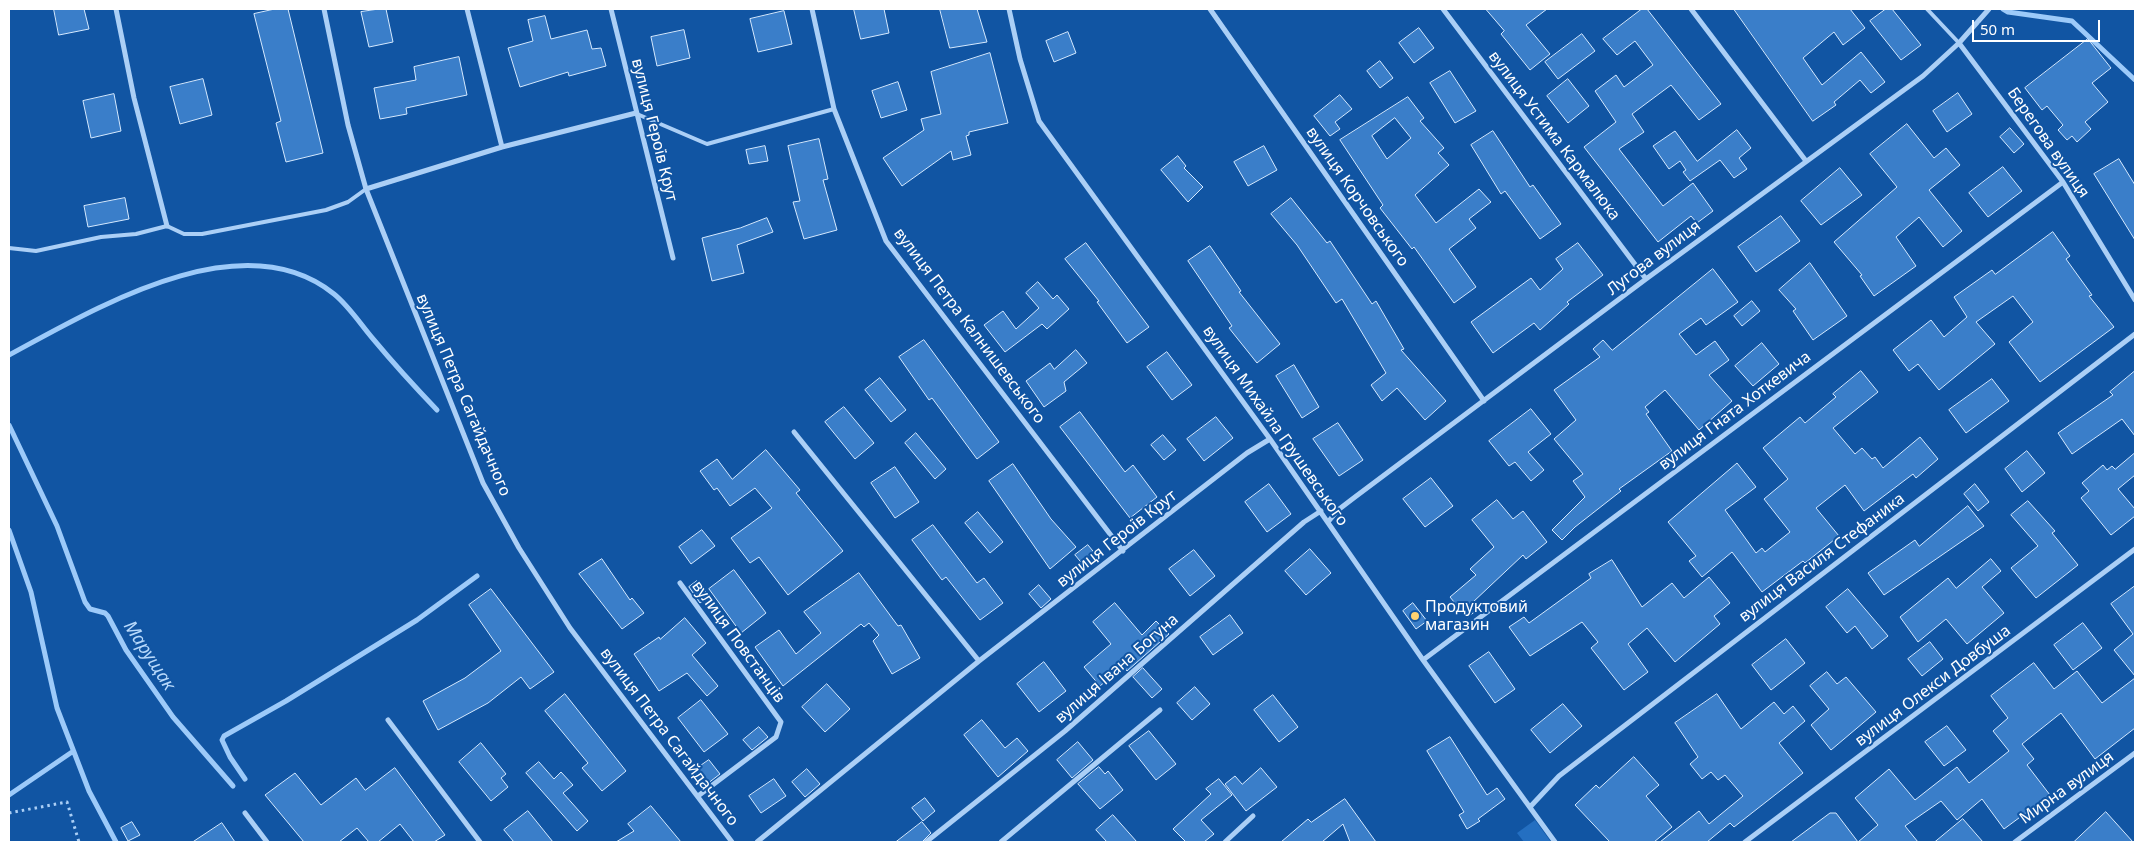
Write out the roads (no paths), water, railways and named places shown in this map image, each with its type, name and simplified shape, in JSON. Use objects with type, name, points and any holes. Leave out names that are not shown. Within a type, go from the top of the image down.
[{"type":"street","points":[[116,9],[137,107],[167,226]]},
{"type":"street","name":"вулиця Петра Сагайдачного","points":[[324,9],[348,125],[366,189],[488,491],[519,548],[570,628],[732,842]]},
{"type":"street","points":[[467,9],[502,147]]},
{"type":"street","name":"вулиця Героїв Крут","points":[[611,9],[673,258]]},
{"type":"street","name":"вулиця Петра Калнишевського","points":[[812,9],[834,109],[886,241],[1123,551]]},
{"type":"street","name":"вулиця Михайла Грушевського","points":[[1008,9],[1020,60],[1039,120],[1270,439],[1423,660],[1555,842]]},
{"type":"street","name":"вулиця Корчовського","points":[[1210,9],[1484,401]]},
{"type":"street","name":"вулиця Устима Кармалюка","points":[[1443,9],[1646,279]]},
{"type":"street","points":[[1691,9],[1806,160]]},
{"type":"street","name":"Лугова вулиця","points":[[1328,522],[1338,510],[1354,497],[1806,160],[1923,76],[1959,43],[1989,9]]},
{"type":"street","name":"Берегова вулиця","points":[[1959,43],[2063,182],[2135,300]]},
{"type":"street","points":[[366,189],[502,147],[636,113]]},
{"type":"street","name":"вулиця Гната Хоткевича","points":[[1423,660],[2063,182]]},
{"type":"street","name":"вулиця Василя Стефаника","points":[[1530,807],[1559,776],[2135,334]]},
{"type":"street","points":[[794,432],[979,661]]},
{"type":"street","name":"вулиця Героїв Крут","points":[[757,842],[979,661],[1247,453],[1270,439]]},
{"type":"street","name":"вулиця Івана Богуна","points":[[926,842],[1065,731],[1304,522],[1321,511]]},
{"type":"street","name":"вулиця Олекси Довбуша","points":[[1746,842],[2135,549]]},
{"type":"street","name":"вулиця Повстанців","points":[[680,583],[781,722],[776,737],[698,796]]},
{"type":"street","points":[[1001,842],[1160,710]]},
{"type":"street","points":[[388,720],[480,842]]},
{"type":"street","name":"Мирна вулиця","points":[[2015,842],[2135,753]]},
{"type":"street","points":[[245,813],[267,842]]},
{"type":"street","points":[[1225,842],[1252,816]]},
{"type":"lane","name":"Берегова вулиця","points":[[1927,9],[1959,43]]},
{"type":"lane","points":[[636,113],[707,144],[834,109]]},
{"type":"lane","points":[[9,248],[36,250],[101,237],[136,234],[167,226],[184,234],[202,234],[326,210],[348,202],[366,189]]},
{"type":"waterway","points":[[2003,9],[2008,12],[2072,21],[2135,80]]},
{"type":"waterway","points":[[9,355],[84,315],[170,279],[214,268],[257,266],[297,273],[334,294],[345,304],[389,358],[437,410]]},
{"type":"waterway","name":"Марущак","points":[[9,425],[57,526],[85,602],[90,609],[105,613],[108,616],[126,650],[173,717],[233,786]]},
{"type":"waterway","name":"Марущак","points":[[9,530],[31,592],[57,708],[89,791],[116,842]]},
{"type":"waterway","points":[[245,779],[230,757],[222,740],[224,736],[286,701],[417,620],[477,576]]},
{"type":"waterway","name":"Марущак","points":[[9,795],[72,752]]},
{"type":"place","name":"Продуктовий магазин","points":[[1415,616]]}]
